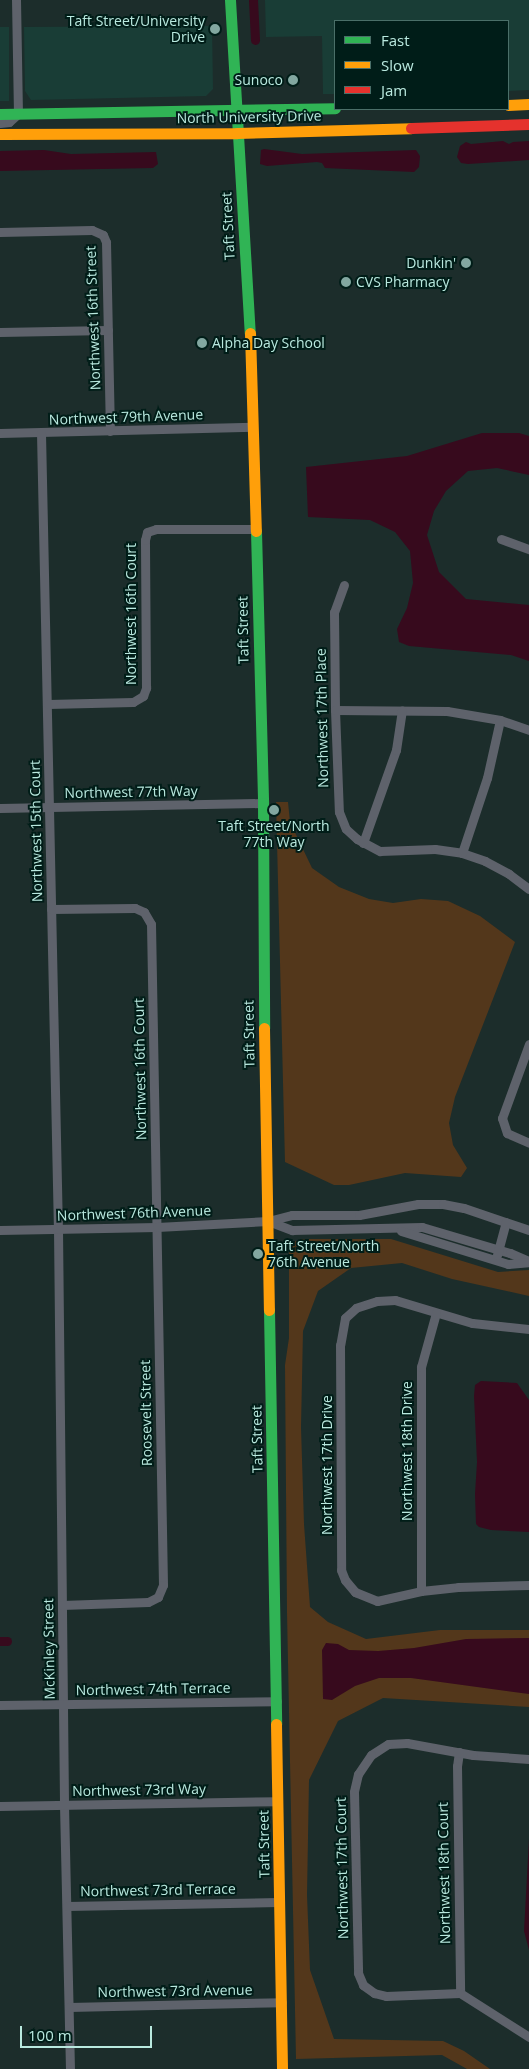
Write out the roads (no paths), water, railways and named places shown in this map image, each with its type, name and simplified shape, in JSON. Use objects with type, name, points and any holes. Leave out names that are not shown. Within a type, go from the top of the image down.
[{"type":"street","points":[[16,0],[18,114]]},
{"type":"street","name":"Taft Street","points":[[230,0],[251,347],[256,529],[282,2069]]},
{"type":"street","points":[[509,104],[529,104]]},
{"type":"street","name":"North University Drive","points":[[0,114],[334,108]]},
{"type":"street","name":"North University Drive","points":[[0,123],[9,122],[18,114]]},
{"type":"street","name":"North University Drive","points":[[0,134],[237,133],[529,124]]},
{"type":"street","name":"Northwest 16th Street","points":[[0,232],[92,230],[103,235],[106,242],[110,431]]},
{"type":"street","points":[[0,332],[108,330]]},
{"type":"street","name":"Northwest 79th Avenue","points":[[0,433],[253,427]]},
{"type":"street","name":"Northwest 15th Court","points":[[41,433],[58,1229]]},
{"type":"street","name":"Northwest 16th Court","points":[[48,704],[133,702],[143,696],[146,688],[145,540],[148,532],[156,529],[256,529]]},
{"type":"street","points":[[501,539],[529,549]]},
{"type":"street","name":"Northwest 17th Place","points":[[344,585],[334,612],[339,812],[346,829],[363,843]]},
{"type":"street","points":[[335,710],[447,711],[500,720],[529,730]]},
{"type":"street","points":[[402,710],[396,750],[363,843],[380,851],[436,850],[462,853],[485,861],[509,874],[529,889]]},
{"type":"street","points":[[462,853],[487,778],[500,720]]},
{"type":"street","name":"Northwest 77th Way","points":[[0,808],[262,803]]},
{"type":"street","name":"Northwest 16th Court","points":[[51,909],[135,908],[144,912],[151,924],[157,1227]]},
{"type":"street","points":[[529,1044],[502,1118],[507,1133],[529,1143]]},
{"type":"street","name":"Northwest 76th Avenue","points":[[0,1230],[157,1227],[268,1221],[292,1215],[359,1215],[418,1204],[443,1204],[464,1208],[529,1230]]},
{"type":"street","name":"Northwest 76th Avenue","points":[[268,1221],[292,1230],[396,1230],[422,1227],[529,1261]]},
{"type":"street","points":[[495,1261],[506,1222]]},
{"type":"street","name":"Roosevelt Street","points":[[62,1605],[148,1602],[158,1597],[163,1585],[157,1227]]},
{"type":"street","name":"McKinley Street","points":[[58,1229],[64,1805],[70,2069]]},
{"type":"street","name":"Northwest 76th Avenue","points":[[396,1230],[495,1261],[508,1264],[529,1261]]},
{"type":"street","name":"Northwest 17th Drive","points":[[421,1591],[385,1600],[367,1599],[355,1592],[345,1580],[341,1570],[340,1345],[345,1318],[356,1308],[377,1301],[395,1300],[436,1313]]},
{"type":"street","points":[[436,1313],[472,1323],[529,1330]]},
{"type":"street","name":"Northwest 18th Drive","points":[[421,1591],[421,1367],[436,1313]]},
{"type":"street","points":[[421,1591],[458,1586],[529,1586]]},
{"type":"street","name":"Northwest 74th Terrace","points":[[0,1705],[277,1701]]},
{"type":"street","name":"Northwest 17th Court","points":[[459,1752],[407,1743],[388,1744],[371,1754],[358,1774],[354,1792],[358,1973],[363,1985],[374,1993],[386,1996],[460,1993]]},
{"type":"street","points":[[459,1752],[529,1759]]},
{"type":"street","name":"Northwest 18th Court","points":[[459,1752],[457,1766],[460,1993]]},
{"type":"street","name":"Northwest 73rd Way","points":[[0,1806],[278,1801]]},
{"type":"street","name":"Northwest 73rd Terrace","points":[[67,1906],[280,1902]]},
{"type":"street","points":[[460,1993],[529,2037]]},
{"type":"street","name":"Northwest 73rd Avenue","points":[[69,2006],[282,2002]]},
{"type":"waterway","points":[[253,0],[255,40]]},
{"type":"waterway","points":[[0,1641],[7,1641]]},
{"type":"place","name":"Taft Street/University Drive","points":[[215,29]]},
{"type":"place","name":"Sunoco","points":[[293,80]]},
{"type":"place","name":"Dunkin'","points":[[466,263]]},
{"type":"place","name":"CVS Pharmacy","points":[[346,282]]},
{"type":"place","name":"Alpha Day School","points":[[202,343]]},
{"type":"place","name":"Taft Street/North 77th Way","points":[[274,810]]},
{"type":"place","name":"Taft Street/North 76th Avenue","points":[[258,1254]]}]
